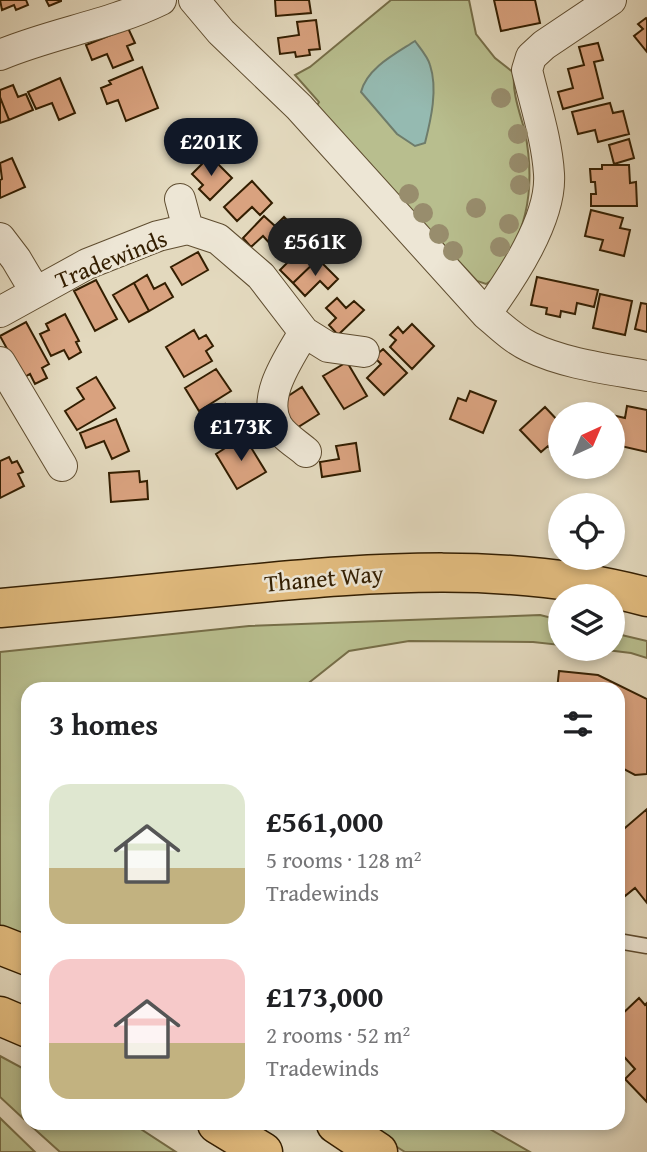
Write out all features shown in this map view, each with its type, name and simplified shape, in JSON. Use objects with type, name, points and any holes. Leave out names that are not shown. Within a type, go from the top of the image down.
[{"type":"main road","name":"Thanet Way","points":[[0,608],[321,577],[400,572],[531,577],[582,583],[647,597]]},
{"type":"main road","points":[[0,945],[21,953]]},
{"type":"main road","points":[[0,1016],[21,1025]]},
{"type":"main road","points":[[227,1130],[263,1152]]},
{"type":"main road","points":[[345,1130],[378,1152]]},
{"type":"street","points":[[194,0],[221,32],[299,107],[486,314],[506,332],[533,349],[581,363],[647,376]]},
{"type":"street","points":[[486,314],[530,246],[544,208],[550,176],[527,70],[531,57],[544,45],[611,0]]},
{"type":"street","points":[[0,55],[30,43],[74,32],[151,2]]},
{"type":"street","name":"Tradewinds","points":[[180,199],[188,229]]},
{"type":"street","name":"Tradewinds","points":[[0,312],[87,264],[158,236],[188,229],[218,239],[261,276],[304,332],[328,347],[364,352]]},
{"type":"street","name":"Tradewinds","points":[[0,238],[35,291]]},
{"type":"street","points":[[304,332],[274,392],[272,411],[277,426],[306,452]]},
{"type":"street","points":[[0,362],[62,466]]},
{"type":"lane","points":[[625,942],[647,946]]},
{"type":"green space","points":[[391,0],[469,0],[476,34],[495,58],[514,73],[515,95],[528,147],[529,192],[523,221],[512,249],[499,273],[486,284],[477,281],[316,107],[319,102],[295,75],[310,67]]},
{"type":"green space","points":[[540,615],[548,617],[548,644],[409,641],[349,651],[310,682],[21,682],[21,951],[0,942],[0,652],[249,626]]},
{"type":"green space","points":[[625,636],[647,641],[647,658],[625,652]]},
{"type":"green space","points":[[0,1056],[21,1067],[21,1116],[0,1097]]},
{"type":"green space","points":[[0,1118],[35,1152],[0,1152]]},
{"type":"green space","points":[[36,1130],[142,1130],[176,1152],[60,1152]]},
{"type":"green space","points":[[370,1130],[492,1130],[530,1152],[405,1152]]},
{"type":"water","points":[[415,41],[429,62],[434,94],[425,143],[415,146],[397,134],[361,92],[364,83],[375,69]]},
{"type":"building","points":[[0,0],[26,0],[28,5],[16,10],[14,5],[2,10]]},
{"type":"building","points":[[46,0],[61,0],[61,1],[49,6]]},
{"type":"building","points":[[275,0],[309,0],[311,13],[276,16]]},
{"type":"building","points":[[494,0],[535,0],[540,23],[501,31]]},
{"type":"building","points":[[646,18],[647,52],[634,36],[643,29],[638,24]]},
{"type":"building","points":[[316,20],[320,49],[309,50],[310,55],[296,57],[295,52],[280,54],[278,38],[299,35],[297,22]]},
{"type":"building","points":[[128,28],[135,43],[127,46],[133,60],[113,68],[107,54],[92,60],[86,45]]},
{"type":"building","points":[[598,43],[603,60],[594,62],[603,98],[563,109],[558,92],[573,88],[568,69],[584,65],[579,47]]},
{"type":"building","points":[[142,67],[158,108],[126,121],[118,100],[107,104],[101,88],[111,84],[109,81]]},
{"type":"building","points":[[60,78],[75,113],[59,120],[52,103],[36,109],[28,92]]},
{"type":"building","points":[[13,85],[18,97],[26,94],[33,110],[9,120],[0,90]]},
{"type":"building","points":[[0,97],[9,120],[0,123]]},
{"type":"building","points":[[610,103],[613,113],[623,111],[629,134],[598,142],[595,130],[578,134],[572,112]]},
{"type":"building","points":[[629,139],[634,158],[614,164],[609,145]]},
{"type":"building","points":[[210,156],[232,178],[210,200],[199,189],[203,185],[192,174]]},
{"type":"building","points":[[12,158],[25,187],[0,198],[0,163]]},
{"type":"building","points":[[602,165],[629,165],[630,183],[636,182],[637,206],[591,206],[591,194],[596,194],[590,169],[602,169]]},
{"type":"building","points":[[252,181],[272,203],[260,215],[252,207],[237,221],[224,207]]},
{"type":"building","points":[[591,210],[623,218],[620,228],[630,230],[624,256],[600,250],[603,240],[585,236]]},
{"type":"building","points":[[264,216],[275,226],[284,217],[299,232],[290,241],[285,235],[273,247],[263,236],[251,247],[243,238]]},
{"type":"building","points":[[299,239],[318,259],[293,283],[280,270],[295,255],[289,250]]},
{"type":"building","points":[[198,252],[208,270],[182,285],[171,267]]},
{"type":"building","points":[[318,259],[338,279],[328,289],[320,281],[305,296],[293,283]]},
{"type":"building","points":[[147,275],[154,289],[165,283],[173,297],[149,311],[134,283]]},
{"type":"building","points":[[537,277],[598,290],[594,307],[577,303],[575,314],[561,311],[560,317],[546,314],[547,308],[531,305]]},
{"type":"building","points":[[96,280],[117,319],[95,331],[74,291]]},
{"type":"building","points":[[134,283],[149,311],[129,322],[113,295]]},
{"type":"building","points":[[600,294],[632,301],[625,335],[593,328]]},
{"type":"building","points":[[337,298],[346,308],[354,301],[364,310],[338,335],[329,325],[336,318],[326,308]]},
{"type":"building","points":[[641,303],[647,304],[647,332],[635,329]]},
{"type":"building","points":[[65,314],[79,341],[76,342],[81,352],[69,359],[64,350],[51,356],[40,334],[49,330],[46,324]]},
{"type":"building","points":[[26,322],[49,364],[42,368],[47,378],[35,384],[30,374],[23,378],[0,336]]},
{"type":"building","points":[[412,324],[434,346],[412,369],[390,347],[396,340],[390,335],[398,327],[403,333]]},
{"type":"building","points":[[194,330],[199,339],[206,335],[213,346],[206,351],[212,361],[184,377],[166,347]]},
{"type":"building","points":[[383,349],[407,373],[384,395],[367,378],[381,364],[374,357]]},
{"type":"building","points":[[347,362],[367,396],[344,409],[323,376]]},
{"type":"building","points":[[216,369],[231,391],[199,411],[185,388]]},
{"type":"building","points":[[96,377],[115,408],[77,430],[65,411],[84,399],[77,388]]},
{"type":"building","points":[[302,387],[319,414],[295,429],[279,402]]},
{"type":"building","points":[[470,391],[496,401],[483,433],[450,419],[458,398],[466,401]]},
{"type":"building","points":[[225,404],[235,422],[244,417],[250,428],[222,444],[205,416]]},
{"type":"building","points":[[627,406],[647,410],[647,452],[625,447]]},
{"type":"building","points":[[545,407],[548,410],[548,446],[541,452],[520,430]]},
{"type":"building","points":[[116,419],[129,451],[112,459],[104,441],[86,448],[80,433]]},
{"type":"building","points":[[244,436],[266,472],[237,489],[216,454]]},
{"type":"building","points":[[356,443],[360,471],[322,477],[320,462],[339,459],[336,446]]},
{"type":"building","points":[[9,457],[12,463],[17,461],[23,472],[18,474],[24,486],[0,498],[0,461]]},
{"type":"building","points":[[139,471],[140,482],[147,481],[148,499],[111,502],[109,473]]},
{"type":"building","points":[[559,671],[598,675],[612,682],[558,682]]},
{"type":"building","points":[[625,688],[647,699],[647,774],[635,775],[625,770]]},
{"type":"building","points":[[647,809],[647,903],[635,888],[625,896],[625,828]]},
{"type":"building","points":[[639,998],[645,1005],[647,1003],[647,1102],[625,1079],[635,1069],[625,1058],[625,1011]]}]
